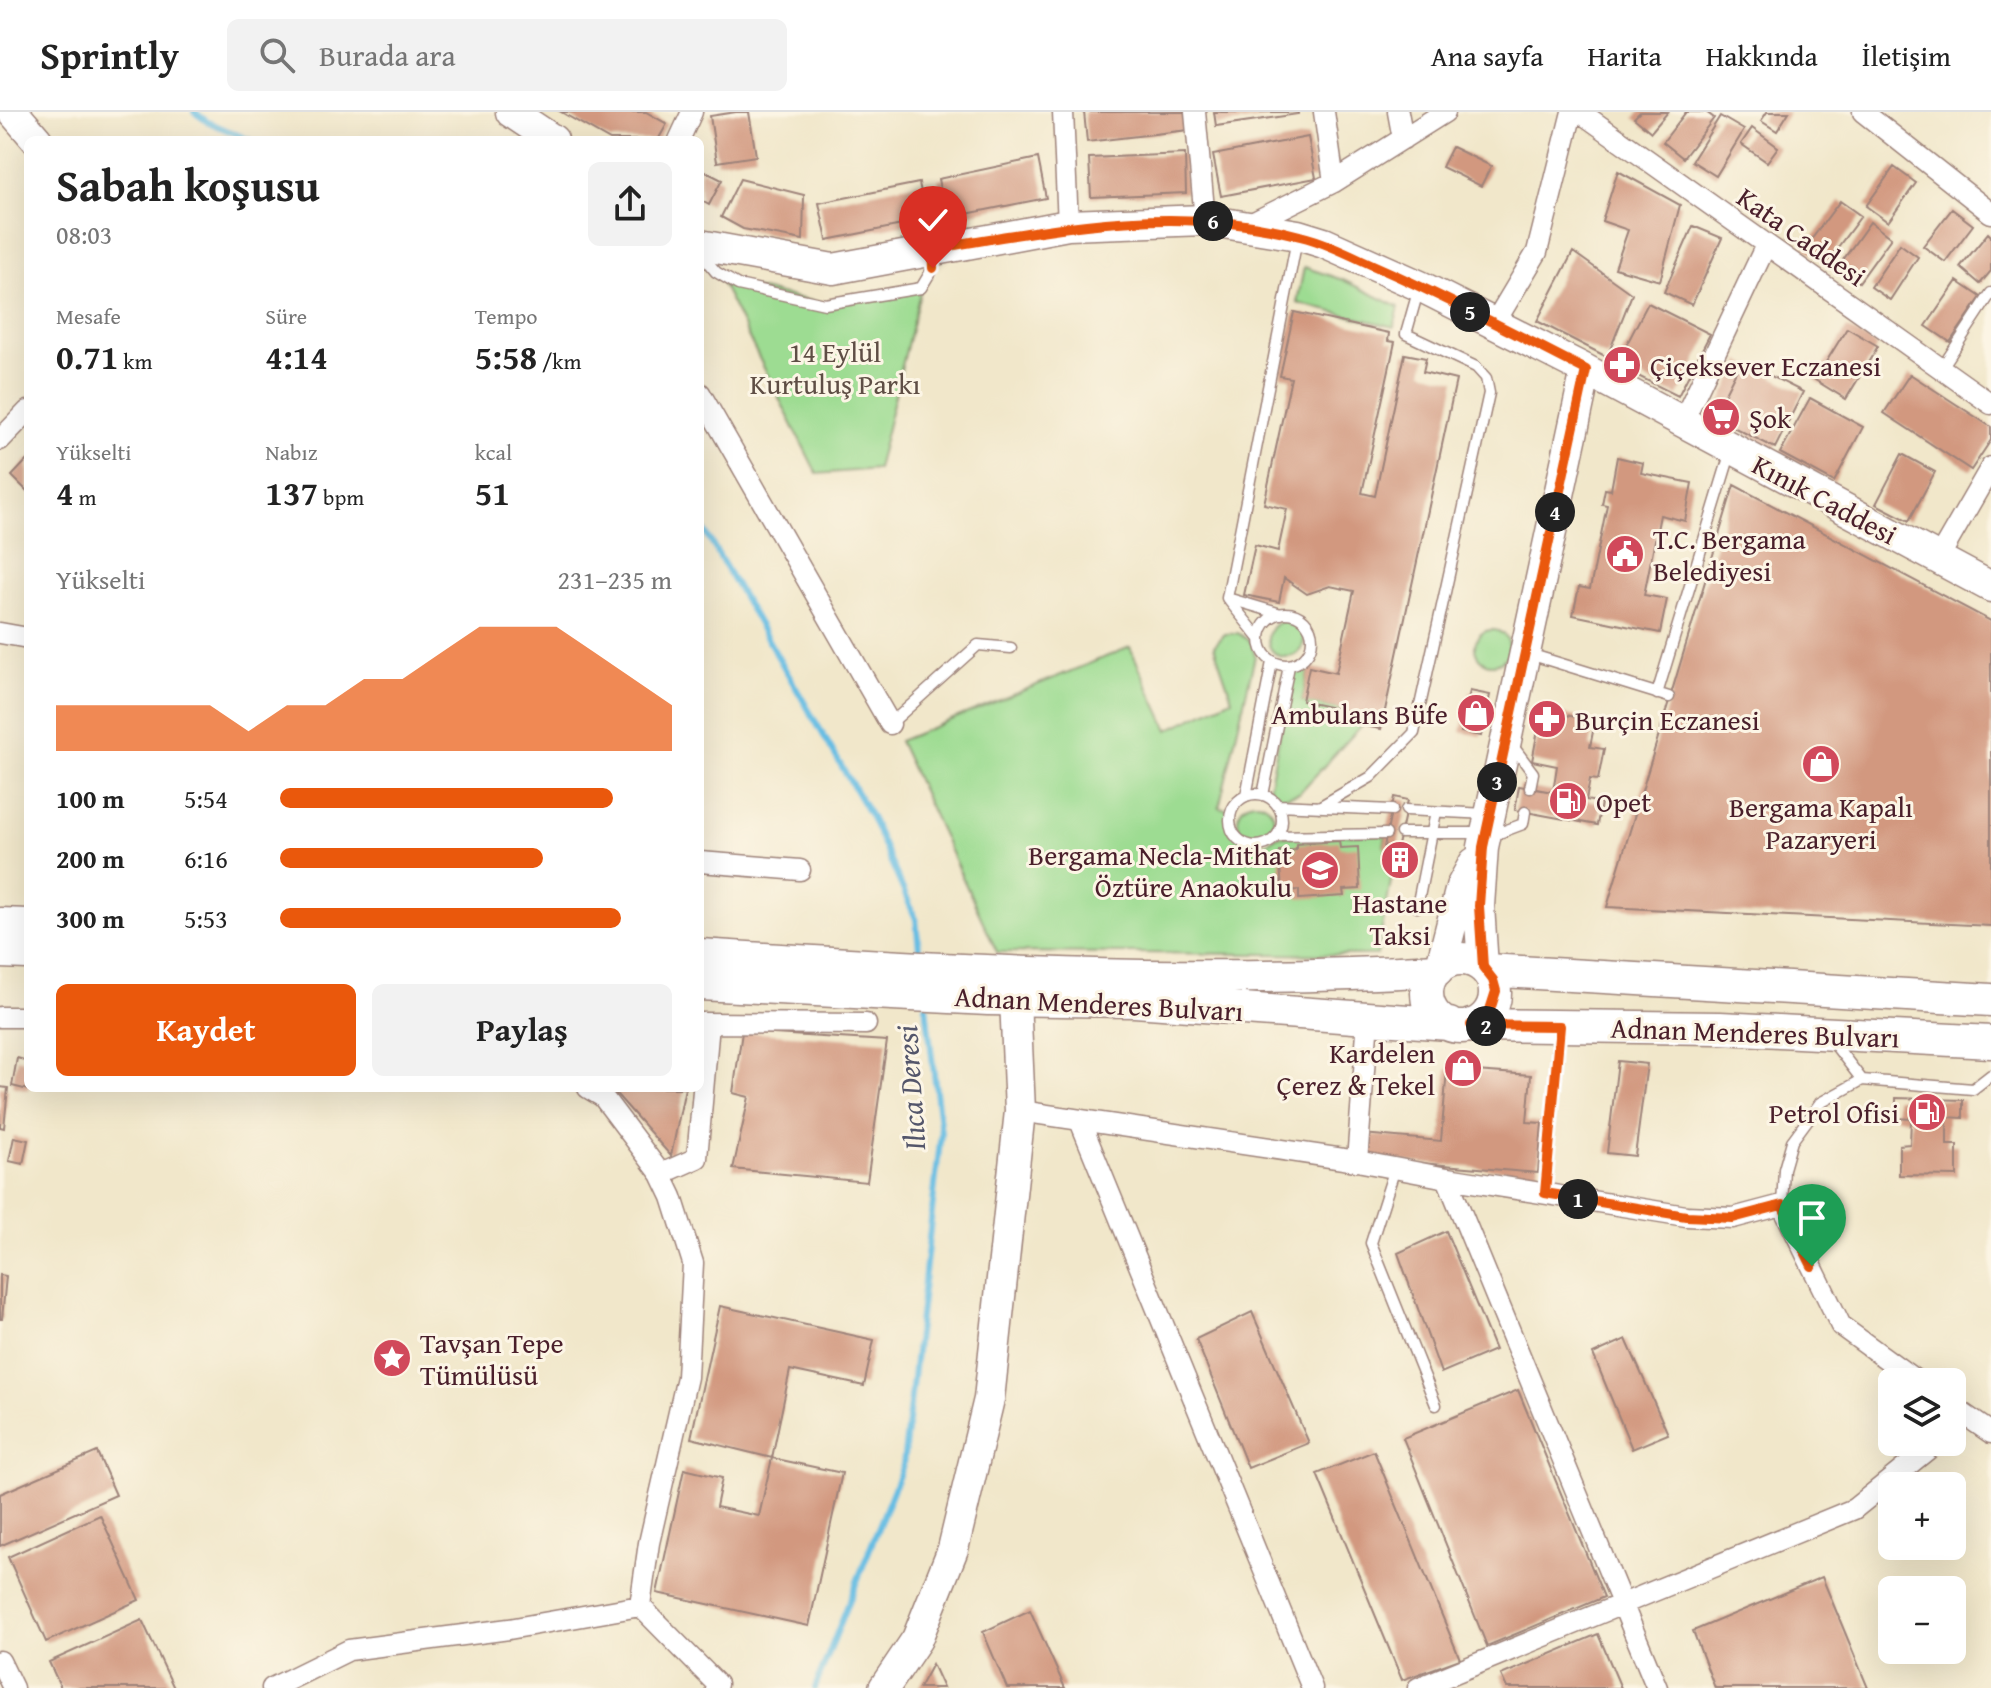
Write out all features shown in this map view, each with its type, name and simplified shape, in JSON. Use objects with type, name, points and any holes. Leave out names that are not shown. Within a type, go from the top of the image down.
[{"type":"main road","points":[[13,112],[34,136]]},
{"type":"main road","points":[[511,112],[547,136]]},
{"type":"main road","name":"Kınık Caddesi","points":[[704,246],[833,269],[1068,225],[1205,220],[1298,235],[1324,243],[1420,286],[1586,370],[1991,587]]},
{"type":"main road","points":[[1485,969],[1479,906],[1486,831],[1586,370]]},
{"type":"main road","points":[[1439,968],[1461,887],[1486,831]]},
{"type":"main road","points":[[0,924],[24,925]]},
{"type":"main road","points":[[0,952],[24,953]]},
{"type":"main road","name":"Adnan Menderes Bulvarı","points":[[704,956],[866,979],[1368,1019],[1460,1025],[1720,1028],[1991,1042]]},
{"type":"main road","points":[[1462,959],[1485,969],[1493,980],[1494,1002],[1481,1021],[1460,1025],[1434,1013],[1427,996],[1431,977],[1439,968],[1462,959]]},
{"type":"main road","name":"Adnan Menderes Bulvarı","points":[[996,990],[1439,968]]},
{"type":"main road","name":"Adnan Menderes Bulvarı","points":[[1485,969],[1991,1000]]},
{"type":"main road","name":"Adnan Menderes Bulvarı","points":[[704,984],[866,979]]},
{"type":"main road","points":[[884,1688],[917,1639],[953,1549],[985,1414],[1020,1111],[996,990]]},
{"type":"street","points":[[681,136],[692,112]]},
{"type":"street","points":[[1063,112],[1068,225]]},
{"type":"street","points":[[1195,112],[1205,220]]},
{"type":"street","points":[[1324,112],[1334,182]]},
{"type":"street","points":[[1398,112],[1403,139]]},
{"type":"street","points":[[1248,225],[1334,182],[1445,112]]},
{"type":"street","points":[[1494,324],[1537,252],[1572,112]]},
{"type":"street","name":"Kata Caddesi","points":[[1580,112],[1991,404]]},
{"type":"street","points":[[1863,112],[1890,119],[1991,213]]},
{"type":"street","points":[[1682,423],[1766,245]]},
{"type":"street","points":[[704,400],[890,724]]},
{"type":"street","points":[[0,440],[24,415]]},
{"type":"street","points":[[1938,559],[1991,467]]},
{"type":"street","points":[[0,633],[24,637]]},
{"type":"street","points":[[704,862],[800,870]]},
{"type":"street","points":[[0,1017],[24,1017]]},
{"type":"street","points":[[1357,1161],[1368,1019]]},
{"type":"street","points":[[704,1023],[866,1024]]},
{"type":"street","points":[[595,1092],[603,1097],[661,1174],[672,1197],[693,1263],[687,1377],[649,1543],[640,1606]]},
{"type":"street","points":[[661,1174],[697,1158],[700,1092]]},
{"type":"street","points":[[1020,1111],[1357,1161],[1686,1216],[1733,1218],[1782,1205],[1841,1326],[1899,1368]]},
{"type":"street","points":[[1080,1121],[1312,1688]]},
{"type":"street","points":[[1447,1178],[1657,1688]]},
{"type":"street","points":[[1966,1415],[1991,1433]]},
{"type":"street","points":[[1418,1688],[1854,1509],[1920,1456]]},
{"type":"street","points":[[272,1688],[349,1650],[509,1629],[640,1606]]},
{"type":"street","points":[[640,1606],[717,1684],[716,1688]]},
{"type":"street","points":[[0,1661],[13,1688]]},
{"type":"lane","points":[[1260,639],[1227,598],[1298,235]]},
{"type":"lane","points":[[704,257],[716,272],[738,285],[825,304],[921,288],[933,268],[932,249]]},
{"type":"lane","points":[[1319,807],[1371,777],[1414,733],[1489,393],[1486,378],[1476,367],[1406,334],[1420,286]]},
{"type":"lane","points":[[1941,369],[1991,293]]},
{"type":"lane","points":[[1657,694],[1732,450]]},
{"type":"lane","points":[[1227,598],[1281,614]]},
{"type":"lane","points":[[1289,613],[1304,620],[1312,634],[1310,651],[1305,658],[1289,666],[1272,662],[1261,648],[1260,639],[1266,622],[1281,614],[1289,613]]},
{"type":"lane","points":[[890,724],[978,645],[1011,648]]},
{"type":"lane","points":[[1524,653],[1669,697]]},
{"type":"lane","points":[[1272,662],[1246,796],[1232,810],[1234,834],[1255,846],[1264,845],[1277,836],[1386,834]]},
{"type":"lane","points":[[1263,795],[1289,666]]},
{"type":"lane","points":[[1506,737],[1533,773],[1530,788]]},
{"type":"lane","points":[[1246,796],[1263,795],[1278,805],[1392,810]]},
{"type":"lane","points":[[1277,836],[1282,821],[1278,805]]},
{"type":"lane","points":[[1406,810],[1436,812],[1486,831]]},
{"type":"lane","points":[[1417,907],[1436,812]]},
{"type":"lane","points":[[1401,833],[1499,833],[1523,824],[1525,812]]},
{"type":"lane","points":[[1545,1193],[1560,1026]]},
{"type":"lane","points":[[1826,1033],[1862,1080]]},
{"type":"lane","points":[[1782,1205],[1784,1169],[1792,1141],[1820,1103],[1862,1080],[1973,1089],[1991,1075]]},
{"type":"lane","points":[[1395,1168],[1371,1243],[1436,1405]]},
{"type":"green space","points":[[1304,267],[1343,280],[1399,307],[1394,327],[1297,303]]},
{"type":"green space","name":"14 Eylül Kurtuluş Parkı","points":[[716,272],[738,285],[825,304],[921,288],[877,469],[817,474]]},
{"type":"green space","points":[[1286,621],[1299,626],[1304,639],[1299,652],[1286,657],[1273,652],[1268,639],[1273,626]]},
{"type":"green space","points":[[1492,630],[1504,635],[1509,647],[1504,659],[1492,664],[1480,659],[1475,647],[1480,635]]},
{"type":"green space","points":[[1238,633],[1251,642],[1255,656],[1219,807],[1232,810],[1233,829],[1251,844],[1268,842],[1277,836],[1386,834],[1384,846],[1397,850],[1377,955],[997,952],[899,741],[1130,647],[1168,730],[1232,699],[1214,646],[1225,634]]},
{"type":"green space","points":[[1309,667],[1302,701],[1347,711],[1362,725],[1299,793],[1282,798],[1269,788],[1292,674]]},
{"type":"green space","points":[[1256,802],[1269,807],[1274,820],[1269,833],[1256,838],[1243,833],[1238,820],[1243,807]]},
{"type":"building","points":[[561,112],[646,112],[667,124],[660,136],[603,136]]},
{"type":"building","points":[[749,112],[756,156],[717,162],[710,116]]},
{"type":"building","points":[[1084,112],[1186,112],[1188,130],[1087,142]]},
{"type":"building","points":[[1214,112],[1298,112],[1298,114],[1216,126]]},
{"type":"building","points":[[1640,112],[1668,112],[1651,132],[1634,118]]},
{"type":"building","points":[[1686,112],[1706,112],[1714,118],[1683,158],[1663,142]]},
{"type":"building","points":[[1767,112],[1789,112],[1777,131],[1761,121]]},
{"type":"building","points":[[1720,116],[1744,130],[1716,176],[1692,161]]},
{"type":"building","points":[[1752,128],[1778,147],[1767,162],[1741,144]]},
{"type":"building","points":[[1308,137],[1316,178],[1221,196],[1213,155]]},
{"type":"building","points":[[1452,147],[1491,166],[1481,186],[1442,167]]},
{"type":"building","points":[[1185,154],[1186,193],[1091,197],[1089,158]]},
{"type":"building","points":[[1038,158],[1046,198],[946,218],[938,179]]},
{"type":"building","points":[[1894,167],[1916,183],[1888,222],[1866,206]]},
{"type":"building","points":[[704,171],[722,180],[709,205],[704,202]]},
{"type":"building","points":[[1618,171],[1680,205],[1660,281],[1615,268],[1628,230],[1602,221]]},
{"type":"building","points":[[740,179],[804,195],[803,240],[743,229],[721,217]]},
{"type":"building","points":[[919,183],[927,220],[827,240],[819,203]]},
{"type":"building","points":[[1840,201],[1861,216],[1826,263],[1805,248]]},
{"type":"building","points":[[1952,209],[1973,225],[1945,262],[1923,246]]},
{"type":"building","points":[[1870,222],[1891,238],[1859,282],[1838,267]]},
{"type":"building","points":[[1693,226],[1722,238],[1692,305],[1664,292]]},
{"type":"building","points":[[1988,233],[1991,236],[1991,271],[1980,284],[1960,267]]},
{"type":"building","points":[[1900,244],[1918,257],[1890,300],[1871,287]]},
{"type":"building","points":[[1573,252],[1632,294],[1607,357],[1537,321]]},
{"type":"building","points":[[1957,281],[1981,297],[1950,342],[1926,326]]},
{"type":"building","points":[[1648,303],[1710,334],[1678,396],[1616,365]]},
{"type":"building","points":[[1294,312],[1389,333],[1388,341],[1395,342],[1362,493],[1375,496],[1405,354],[1426,358],[1423,372],[1456,380],[1381,729],[1345,722],[1347,711],[1302,701],[1309,667],[1336,673],[1354,591],[1330,586],[1307,594],[1284,578],[1279,602],[1244,595],[1255,545],[1278,551],[1287,509],[1264,504],[1291,378],[1280,376]]},
{"type":"building","points":[[1847,328],[1878,346],[1846,399],[1815,380]]},
{"type":"building","points":[[1741,361],[1803,392],[1775,448],[1713,417]]},
{"type":"building","points":[[1910,374],[1991,427],[1991,440],[1971,470],[1884,413]]},
{"type":"building","points":[[1810,398],[1863,427],[1834,482],[1780,453]]},
{"type":"building","points":[[1902,454],[1935,472],[1909,521],[1876,504]]},
{"type":"building","name":"T.C. Bergama Belediyesi","points":[[1617,457],[1643,463],[1641,473],[1692,483],[1685,521],[1660,515],[1644,595],[1667,599],[1660,633],[1573,615],[1579,587],[1590,589],[1607,505],[1602,504],[1605,489],[1611,490]]},
{"type":"building","points":[[24,463],[24,488],[12,476]]},
{"type":"building","name":"Bergama Kapalı Pazaryeri","points":[[1734,485],[1991,621],[1991,926],[1607,907]]},
{"type":"building","name":"Ambulans Büfe","points":[[1470,691],[1490,695],[1481,736],[1461,732]]},
{"type":"building","points":[[1542,710],[1595,721],[1590,747],[1604,749],[1598,780],[1590,779],[1586,800],[1601,803],[1597,825],[1515,810],[1519,786],[1553,792],[1557,766],[1532,761]]},
{"type":"building","points":[[1394,797],[1408,800],[1397,850],[1384,847]]},
{"type":"building","name":"Bergama Necla-Mithat Öztüre Anaokulu","points":[[1339,841],[1340,848],[1358,847],[1360,889],[1343,890],[1344,896],[1299,899],[1299,890],[1282,891],[1279,851],[1296,850],[1296,844]]},
{"type":"building","name":"Hastane Taksi","points":[[1397,850],[1406,851],[1402,869],[1395,868]]},
{"type":"building","points":[[742,1032],[887,1041],[867,1182],[733,1169],[749,1097],[733,1093]]},
{"type":"building","points":[[17,1058],[24,1060],[24,1089],[12,1086]]},
{"type":"building","points":[[1618,1061],[1647,1064],[1635,1156],[1607,1153]]},
{"type":"building","points":[[1447,1069],[1531,1075],[1527,1122],[1542,1123],[1538,1173],[1361,1158],[1363,1134],[1441,1141]]},
{"type":"building","points":[[0,1087],[8,1088],[4,1128],[0,1127]]},
{"type":"building","points":[[615,1092],[684,1092],[671,1156]]},
{"type":"building","points":[[1896,1098],[1963,1100],[1963,1118],[1947,1117],[1947,1145],[1957,1145],[1957,1176],[1899,1175],[1899,1145],[1910,1144],[1911,1119],[1896,1118]]},
{"type":"building","points":[[14,1137],[28,1140],[23,1164],[9,1161]]},
{"type":"building","points":[[1446,1231],[1495,1350],[1441,1373],[1398,1253]]},
{"type":"building","points":[[0,1275],[6,1276],[2,1319],[0,1319]]},
{"type":"building","points":[[720,1306],[874,1340],[864,1386],[790,1370],[772,1458],[691,1438]]},
{"type":"building","points":[[1252,1312],[1309,1443],[1248,1468],[1196,1339]]},
{"type":"building","points":[[1626,1339],[1668,1434],[1632,1449],[1593,1354]]},
{"type":"building","points":[[1518,1390],[1604,1597],[1487,1646],[1403,1438]]},
{"type":"building","points":[[1374,1451],[1460,1659],[1402,1680],[1317,1474]]},
{"type":"building","points":[[97,1452],[116,1495],[0,1546],[0,1494]]},
{"type":"building","points":[[772,1458],[842,1473],[809,1626],[657,1593],[684,1469],[722,1478],[716,1507],[759,1516]]},
{"type":"building","points":[[100,1515],[139,1600],[46,1642],[8,1557]]},
{"type":"building","points":[[1822,1577],[1868,1688],[1715,1688],[1693,1631]]},
{"type":"building","points":[[1030,1610],[1065,1688],[1007,1688],[983,1632]]},
{"type":"building","points":[[142,1620],[174,1688],[61,1688],[49,1662]]},
{"type":"building","points":[[1598,1634],[1621,1688],[1507,1688],[1501,1675]]},
{"type":"building","points":[[932,1664],[943,1688],[919,1688]]},
{"type":"waterway","name":"Ilıca Deresi","points":[[194,112],[208,122],[241,136]]},
{"type":"waterway","name":"Ilıca Deresi","points":[[704,530],[871,817],[916,919],[920,959]]},
{"type":"waterway","name":"Ilıca Deresi","points":[[815,1688],[903,1465],[941,1133],[926,1006]]},
{"type":"place","name":"Çiçeksever Eczanesi","points":[[1622,365]]},
{"type":"place","name":"Şok","points":[[1721,417]]},
{"type":"place","name":"T.C. Bergama Belediyesi","points":[[1625,554]]},
{"type":"place","name":"Ambulans Büfe","points":[[1476,713]]},
{"type":"place","name":"Burçin Eczanesi","points":[[1547,719]]},
{"type":"place","name":"Bergama Kapalı Pazaryeri","points":[[1821,764]]},
{"type":"place","name":"Opet","points":[[1568,801]]},
{"type":"place","name":"Hastane Taksi","points":[[1400,860]]},
{"type":"place","name":"Bergama Necla-Mithat Öztüre Anaokulu","points":[[1320,870]]},
{"type":"place","name":"Kardelen Çerez & Tekel","points":[[1463,1068]]},
{"type":"place","name":"Petrol Ofisi","points":[[1927,1112]]},
{"type":"place","name":"Tavşan Tepe Tümülüsü","points":[[392,1358]]},
{"type":"route","points":[[933,268],[932,249],[1068,225],[1205,220],[1248,225],[1324,243],[1420,286],[1586,370],[1483,847],[1479,906],[1483,967],[1493,980],[1496,991],[1489,1013],[1471,1025],[1560,1026],[1545,1193],[1686,1216],[1733,1218],[1782,1205],[1812,1266]]}]
